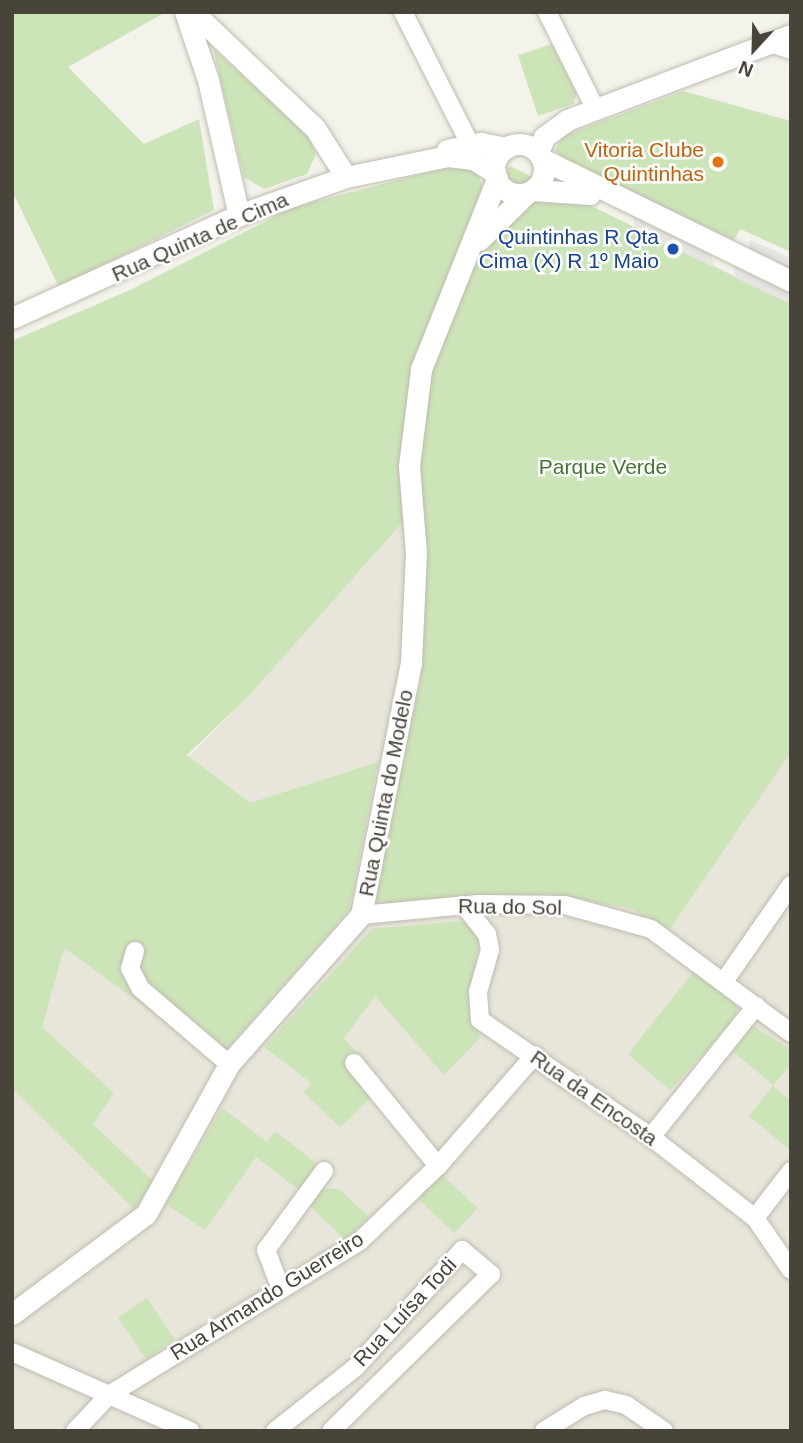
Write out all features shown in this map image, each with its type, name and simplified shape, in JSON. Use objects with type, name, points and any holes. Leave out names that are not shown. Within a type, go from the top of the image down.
[{"type":"street","points":[[185,12],[208,80],[239,215]]},
{"type":"street","points":[[193,12],[315,128],[346,177]]},
{"type":"street","points":[[403,12],[470,144]]},
{"type":"street","points":[[547,12],[596,110]]},
{"type":"street","points":[[628,205],[590,194],[530,191],[512,193],[496,176],[510,146],[530,130],[596,110],[791,34]]},
{"type":"street","points":[[770,43],[791,50]]},
{"type":"street","points":[[530,191],[542,180],[540,156],[550,131],[567,120]]},
{"type":"street","name":"Rua Quinta de Cima","points":[[12,318],[239,215],[346,177],[432,157],[470,144],[510,146]]},
{"type":"street","points":[[510,146],[540,156],[628,205],[791,281]]},
{"type":"street","name":"Rua Quinta de Cima","points":[[432,157],[464,156],[496,176]]},
{"type":"street","name":"Rua Quinta do Modelo","points":[[12,1314],[146,1214],[229,1064],[361,915],[411,663],[413,417],[421,369],[496,176]]},
{"type":"street","name":"Rua Quinta do Modelo","points":[[461,268],[492,224],[530,191]]},
{"type":"street","points":[[725,979],[791,884]]},
{"type":"street","name":"Rua do Sol","points":[[361,915],[464,905],[565,905],[651,929],[725,979],[791,1033]]},
{"type":"street","name":"Rua da Encosta","points":[[464,905],[487,934],[489,950],[478,992],[481,1020],[650,1137],[755,1218],[791,1270]]},
{"type":"street","points":[[135,951],[130,968],[140,988],[229,1064]]},
{"type":"street","points":[[650,1137],[755,1006]]},
{"type":"street","name":"Rua Armando Guerreiro","points":[[75,1431],[109,1395],[360,1241],[438,1166],[535,1055]]},
{"type":"street","points":[[354,1063],[438,1166]]},
{"type":"street","points":[[281,1289],[266,1250],[324,1171]]},
{"type":"street","points":[[755,1218],[791,1171]]},
{"type":"street","name":"Rua Luísa Todi","points":[[275,1431],[356,1367],[462,1250],[491,1273],[331,1431]]},
{"type":"street","points":[[12,1352],[190,1431]]},
{"type":"street","points":[[551,1429],[583,1406],[605,1401],[626,1405],[664,1431]]},
{"type":"shaded area","points":[[492,158],[628,232],[791,305],[791,1431],[12,1431],[12,934],[247,698],[413,370]]},
{"type":"shaded area","points":[[633,216],[711,253],[714,267],[636,231]]},
{"type":"shaded area","points":[[750,240],[791,258],[791,273],[748,253]]},
{"type":"shaded area","points":[[733,263],[791,290],[791,304],[736,278]]},
{"type":"green space","points":[[12,12],[166,12],[68,67],[144,144],[199,119],[214,210],[59,287],[12,191]]},
{"type":"green space","points":[[552,44],[577,94],[573,104],[538,116],[518,55]]},
{"type":"green space","points":[[213,49],[308,135],[316,154],[307,174],[264,189],[244,177]]},
{"type":"green space","points":[[683,91],[791,121],[791,252],[740,229],[734,240],[565,162],[555,150],[563,136]]},
{"type":"green space","points":[[456,165],[477,171],[483,188],[413,370],[407,517],[247,698],[187,755],[250,803],[378,762],[349,910],[218,1059],[64,948],[42,1027],[114,1093],[93,1124],[153,1181],[134,1209],[12,1088],[12,341],[132,289],[294,207]]},
{"type":"green space","name":"Parque Verde","points":[[510,166],[791,304],[791,752],[670,929],[632,909],[549,894],[401,906],[376,900],[374,883],[422,677],[424,546],[414,468],[427,367]]},
{"type":"green space","points":[[462,921],[480,938],[468,1003],[480,1038],[444,1075],[375,996],[344,1038],[360,1057],[346,1069],[371,1098],[340,1127],[304,1093],[311,1083],[264,1047],[372,929]]},
{"type":"green space","points":[[695,970],[736,1005],[737,1017],[670,1090],[628,1054]]},
{"type":"green space","points":[[752,1025],[791,1050],[791,1064],[773,1086],[791,1101],[791,1151],[749,1116],[773,1085],[730,1049]]},
{"type":"green space","points":[[222,1108],[267,1142],[275,1131],[320,1166],[300,1191],[256,1157],[205,1230],[166,1204]]},
{"type":"green space","points":[[441,1174],[478,1208],[454,1233],[418,1199]]},
{"type":"green space","points":[[321,1189],[339,1189],[369,1217],[345,1240],[309,1205]]},
{"type":"green space","points":[[147,1298],[175,1339],[146,1359],[118,1318]]},
{"type":"place","name":"Vitoria Clube Quintinhas","points":[[718,162]]},
{"type":"place","name":"Quintinhas R Qta Cima (X) R 1º Maio","points":[[673,249]]}]
